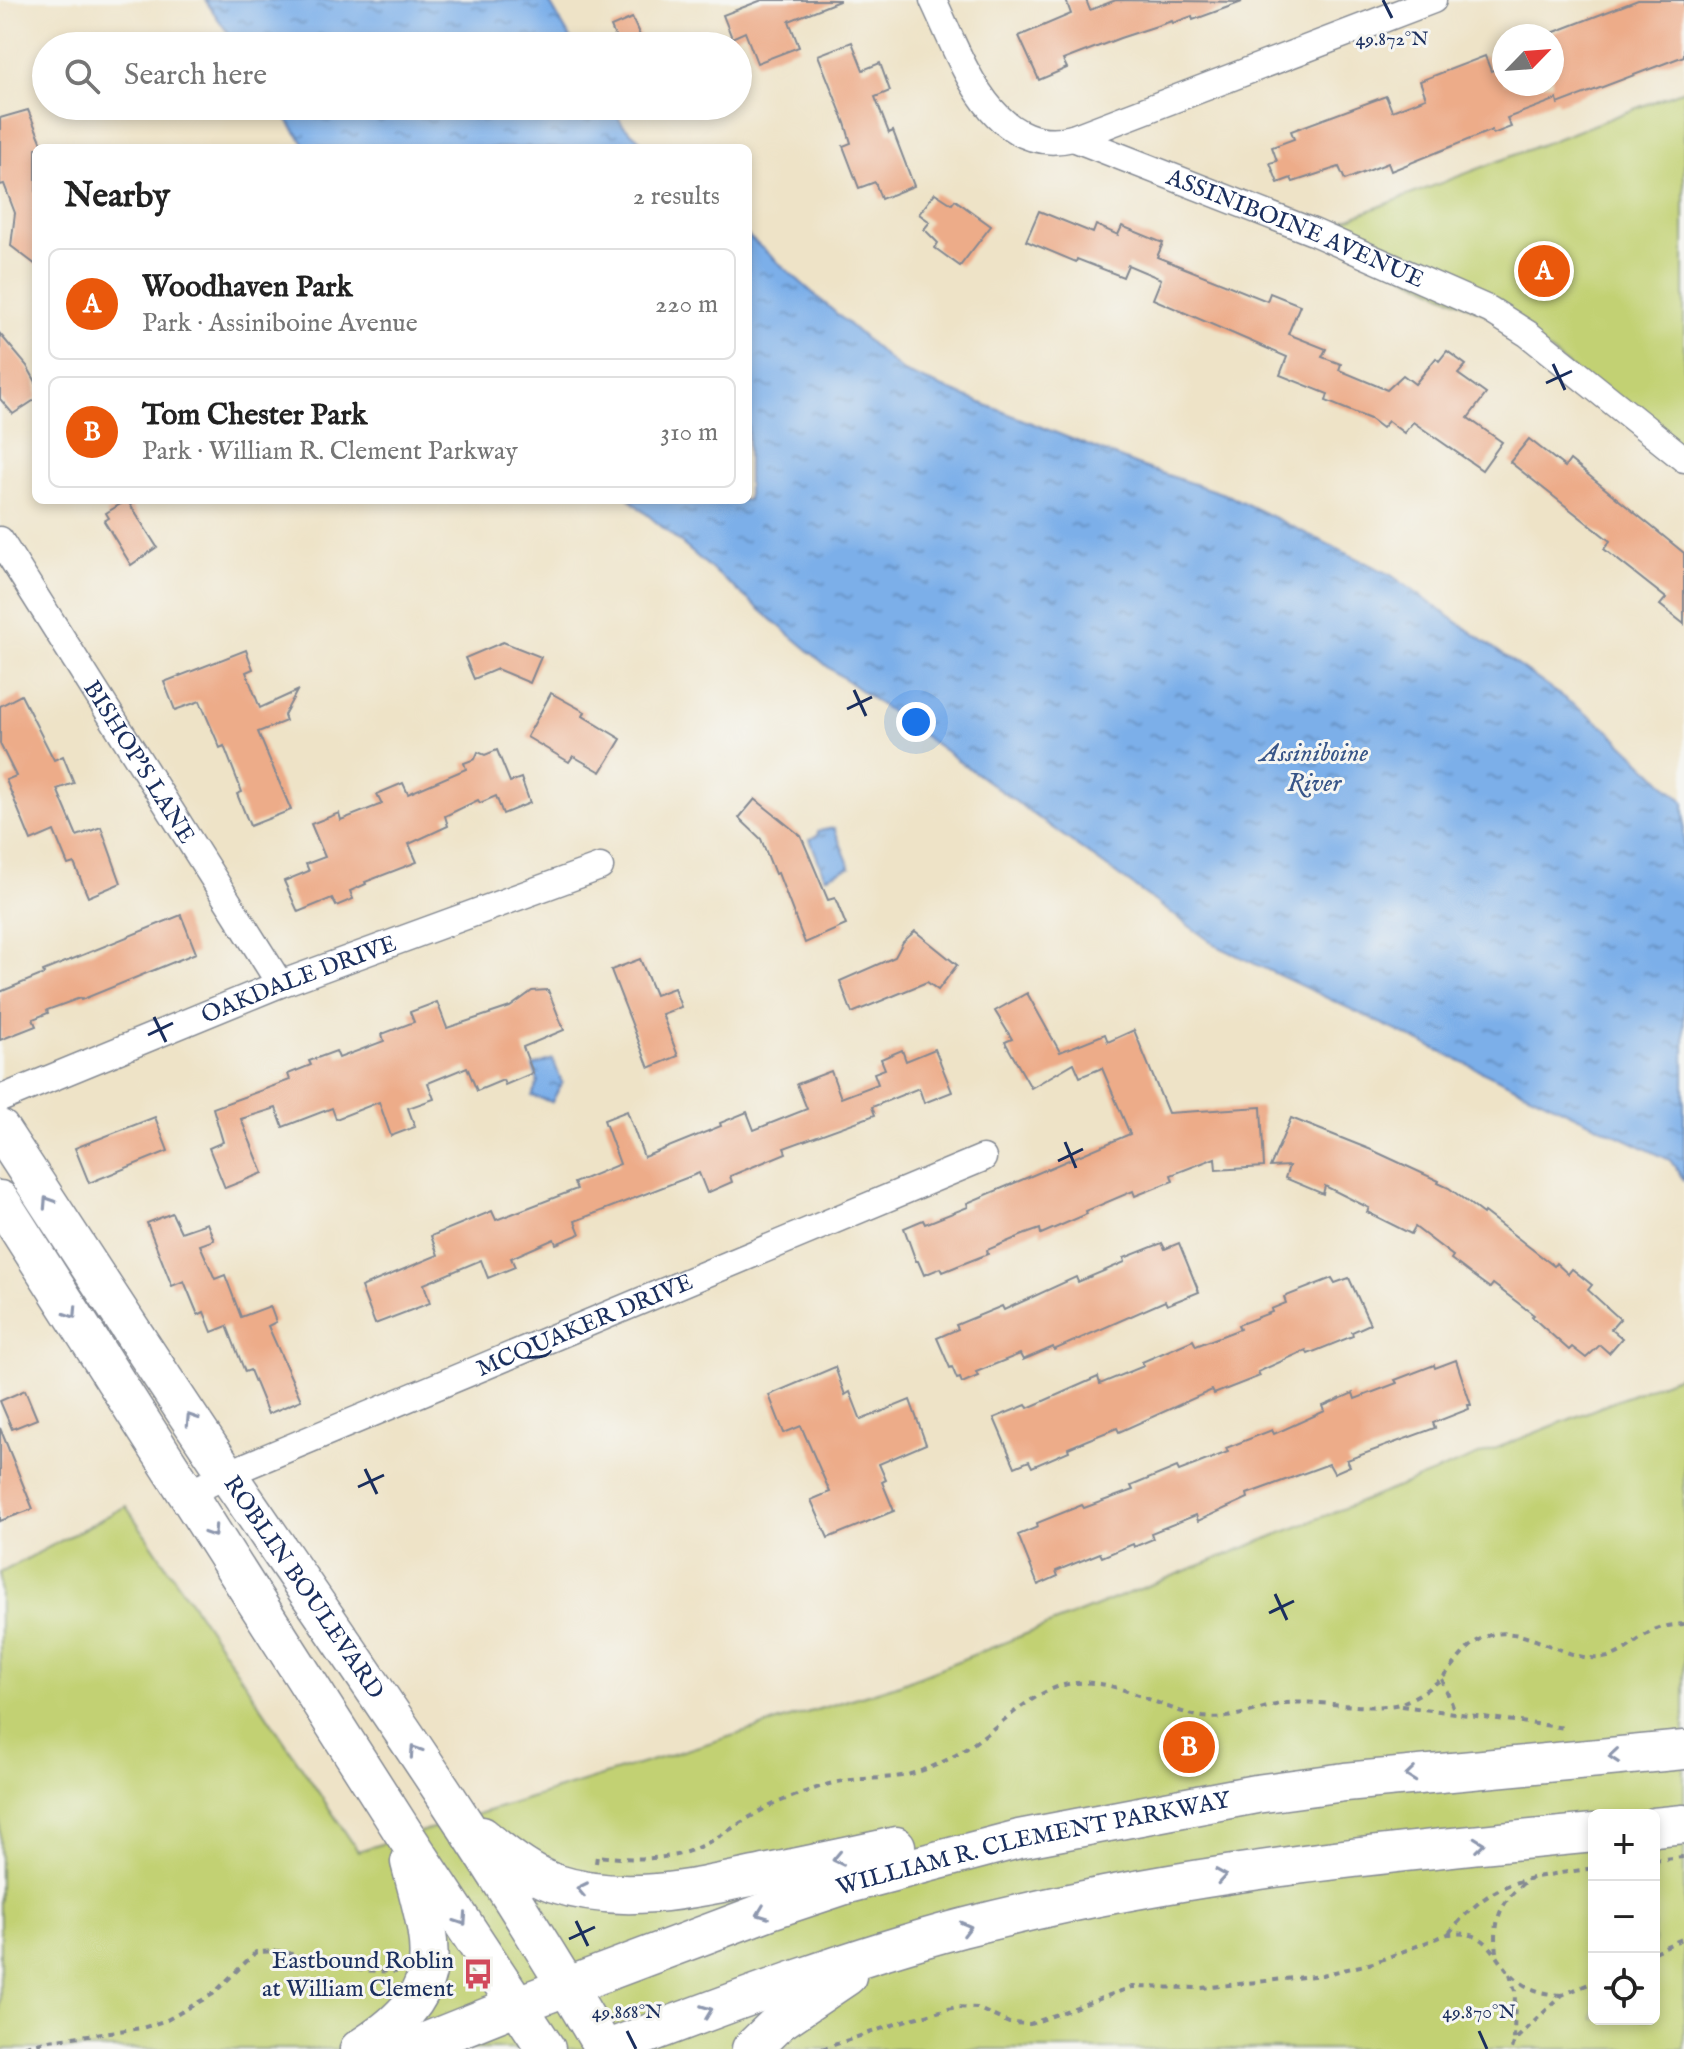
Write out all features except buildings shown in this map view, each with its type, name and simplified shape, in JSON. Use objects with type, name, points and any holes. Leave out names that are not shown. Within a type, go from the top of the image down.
[{"type":"main road","name":"ROBLIN BOULEVARD","points":[[0,1129],[228,1475],[458,1815],[606,2049]]},
{"type":"main road","name":"ROBLIN BOULEVARD","points":[[0,1200],[403,1832],[546,2049]]},
{"type":"main road","name":"WILLIAM R. CLEMENT PARKWAY","points":[[408,2049],[773,1909],[848,1884],[998,1844],[1171,1808],[1256,1794],[1345,1782],[1684,1750]]},
{"type":"main road","points":[[458,1815],[525,1867],[552,1882],[611,1895],[641,1895],[701,1887],[929,1839],[998,1844]]},
{"type":"main road","points":[[1660,1826],[1684,1824]]},
{"type":"main road","points":[[359,2049],[397,2023],[421,1994],[427,1977],[430,1936],[403,1832]]},
{"type":"main road","points":[[606,2049],[759,1991],[965,1927],[1126,1893],[1350,1856],[1588,1834]]},
{"type":"main road","points":[[751,2049],[779,2022],[891,1948]]},
{"type":"street","name":"ASSINIBOINE AVENUE","points":[[933,0],[975,86],[1004,123],[1016,132],[1039,141],[1073,138],[1313,232],[1490,310],[1528,334],[1684,459]]},
{"type":"street","points":[[1073,138],[1433,0]]},
{"type":"street","name":"BISHOP'S LANE","points":[[0,540],[280,984]]},
{"type":"street","name":"OAKDALE DRIVE","points":[[0,1099],[280,984],[600,867]]},
{"type":"street","name":"MCQUAKER DRIVE","points":[[187,1494],[983,1158]]},
{"type":"path","points":[[1398,1705],[1442,1679],[1472,1644],[1498,1633],[1579,1656],[1601,1658],[1625,1650],[1653,1630],[1684,1624]]},
{"type":"path","points":[[1442,1679],[1455,1712]]},
{"type":"path","points":[[588,1891],[597,1856],[623,1859],[676,1855],[714,1839],[772,1805],[816,1789],[832,1784],[906,1775],[938,1764],[970,1747],[1059,1686],[1076,1683],[1109,1685],[1163,1707],[1206,1718],[1223,1718],[1283,1704],[1347,1707],[1398,1705],[1563,1728]]},
{"type":"path","points":[[1660,1859],[1684,1857]]},
{"type":"path","points":[[1448,1934],[1468,1911],[1513,1881],[1588,1869]]},
{"type":"path","points":[[1497,1953],[1495,1931],[1499,1913],[1510,1895],[1529,1879]]},
{"type":"path","points":[[822,2049],[956,2007],[977,2008],[1009,2023],[1030,2024],[1132,1987],[1201,1988],[1322,1975],[1373,1963],[1448,1934],[1461,1933],[1476,1937],[1497,1953],[1509,1972],[1515,1991],[1512,2049]]},
{"type":"path","points":[[1660,1949],[1684,1938]]},
{"type":"path","points":[[14,2049],[49,2040],[142,2028],[167,2020],[213,1994],[249,1957],[267,1950],[359,1970],[388,1970],[427,1977]]},
{"type":"path","points":[[1509,1972],[1532,1988],[1547,1994],[1562,1995]]},
{"type":"path","points":[[1514,2042],[1562,1995],[1588,1984]]},
{"type":"green space","points":[[1684,90],[1684,459],[1528,334],[1313,232]]},
{"type":"green space","points":[[1684,1374],[1684,2049],[0,2049],[0,1573],[126,1506],[358,1851],[897,1685]]},
{"type":"water","points":[[205,0],[548,0],[567,32],[227,32]]},
{"type":"water","points":[[288,120],[620,120],[644,144],[304,144]]},
{"type":"water","name":"Assiniboine River","points":[[752,240],[903,372],[1137,465],[1230,496],[1391,575],[1606,728],[1684,802],[1684,1180],[1670,1160],[1217,946],[828,667],[635,504],[752,504]]},
{"type":"water","points":[[834,828],[850,867],[825,877],[810,839],[817,836],[818,831]]},
{"type":"water","points":[[553,1059],[562,1083],[552,1102],[532,1096],[538,1081],[533,1066]]},
{"type":"place","name":"Woodhaven Park","points":[[1544,271]]},
{"type":"place","name":"Tom Chester Park","points":[[1189,1747]]},
{"type":"place","name":"Eastbound Roblin at William Clement","points":[[478,1974]]}]
